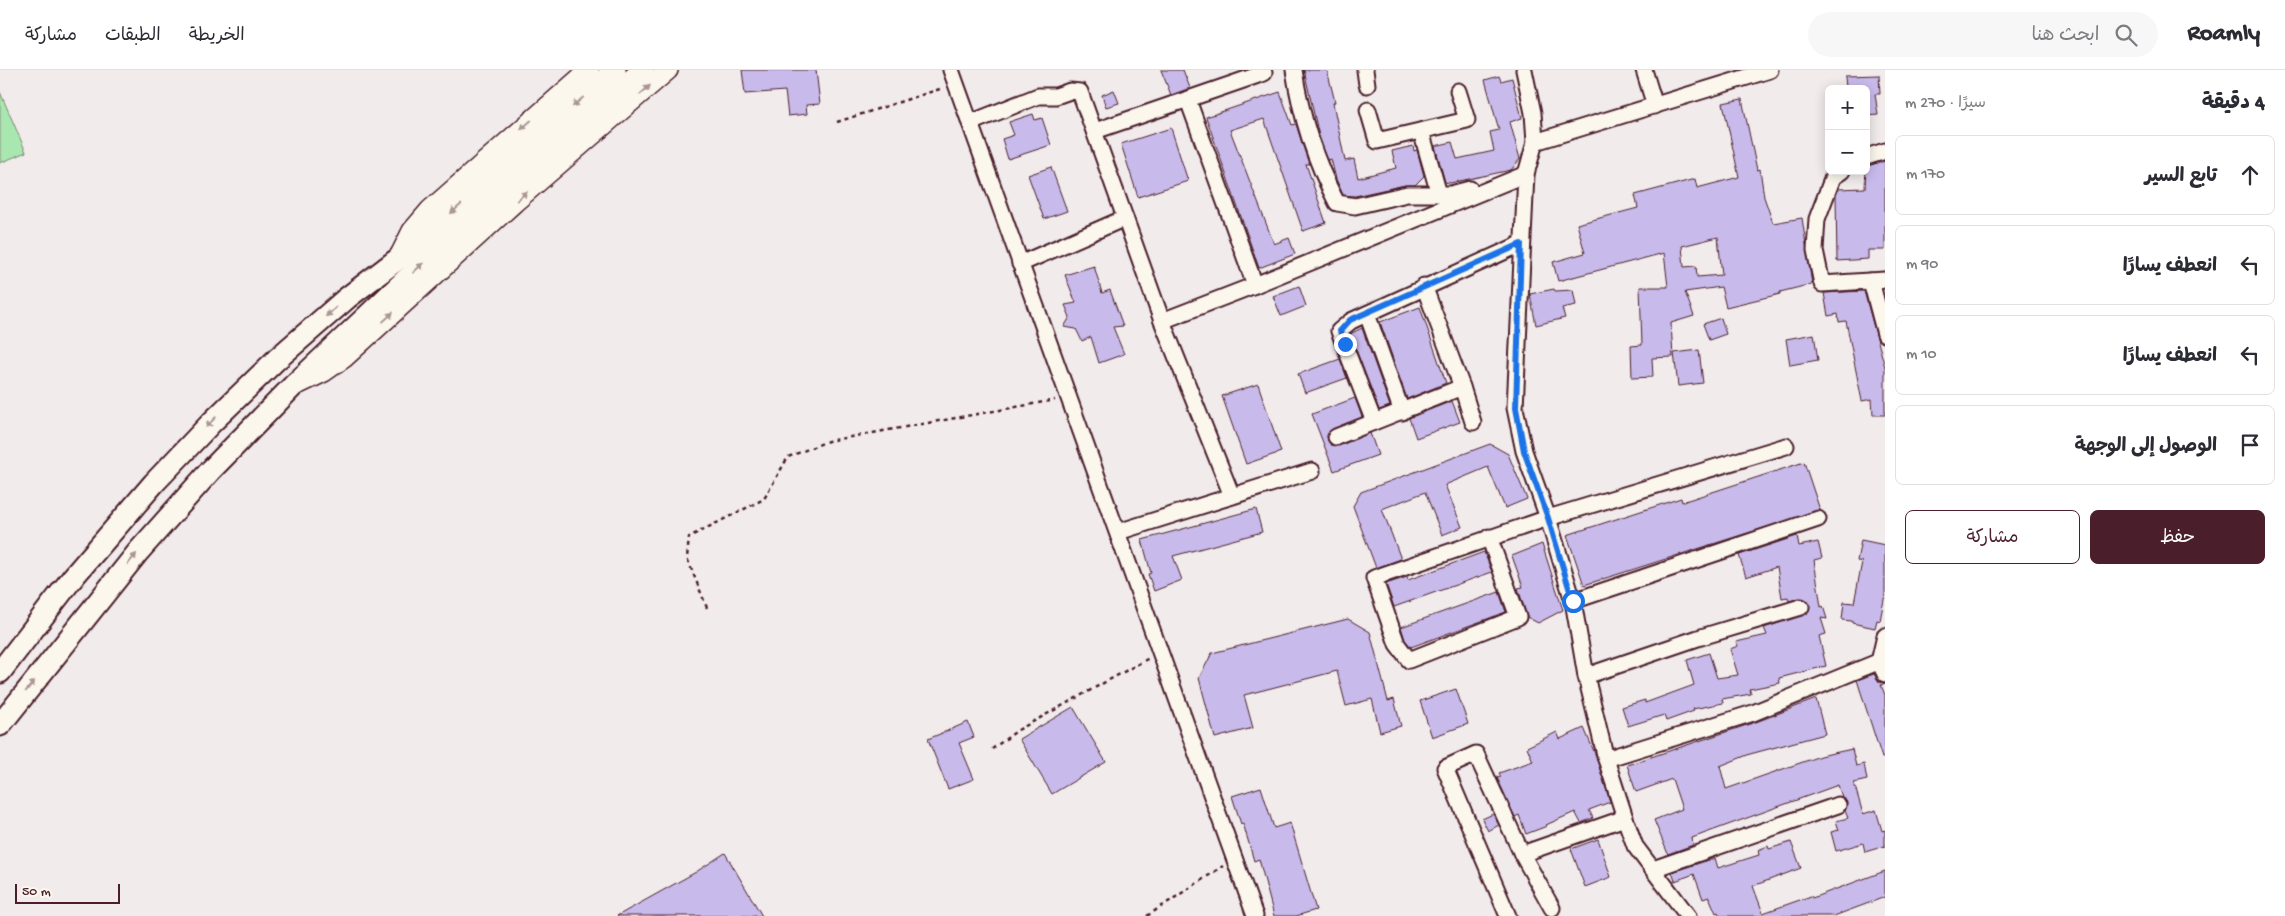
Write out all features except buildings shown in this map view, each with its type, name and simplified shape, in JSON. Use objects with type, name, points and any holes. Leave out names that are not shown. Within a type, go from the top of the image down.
[{"type":"highway","points":[[0,672],[87,562],[154,483],[212,422],[277,359],[347,298],[398,259],[615,70]]},
{"type":"highway","points":[[0,725],[138,552],[210,471],[293,386],[451,237],[643,70]]},
{"type":"main road","points":[[398,259],[412,231],[430,210],[589,70]]},
{"type":"main road","points":[[293,386],[314,378],[344,358],[515,202],[668,70]]},
{"type":"street","points":[[1294,70],[1298,101],[1321,172],[1337,203],[1356,206],[1407,194],[1451,194],[1526,174]]},
{"type":"street","points":[[1524,70],[1533,114],[1535,142],[1526,174],[1521,244],[1516,408],[1524,451],[1548,518],[1573,601],[1586,676],[1606,759],[1625,818],[1635,846],[1688,916]]},
{"type":"street","points":[[1644,70],[1655,106]]},
{"type":"street","points":[[1535,142],[1655,106],[1738,75],[1770,70]]},
{"type":"street","points":[[1094,131],[1264,73]]},
{"type":"street","points":[[953,77],[1070,397],[1255,916]]},
{"type":"street","points":[[1368,110],[1377,141],[1466,120],[1458,90]]},
{"type":"street","points":[[970,123],[1038,96],[1056,96],[1070,91],[1080,92],[1162,321],[1232,496]]},
{"type":"street","points":[[1188,100],[1256,285]]},
{"type":"street","points":[[1421,131],[1439,194]]},
{"type":"street","points":[[1870,157],[1885,151]]},
{"type":"street","points":[[1162,321],[1256,285],[1526,174]]},
{"type":"street","points":[[1836,175],[1833,177],[1817,219],[1815,250],[1822,284],[1878,281],[1885,334]]},
{"type":"street","points":[[1020,264],[1125,218]]},
{"type":"street","points":[[1374,422],[1340,331],[1350,320],[1368,314],[1424,286],[1521,244]]},
{"type":"street","points":[[1424,286],[1462,388],[1472,422]]},
{"type":"street","points":[[1368,314],[1402,412]]},
{"type":"street","points":[[1336,437],[1462,388]]},
{"type":"street","points":[[1489,537],[1518,617],[1409,660],[1397,644],[1374,578],[1489,537],[1548,518],[1786,446]]},
{"type":"street","points":[[1118,532],[1312,471]]},
{"type":"street","points":[[1573,601],[1818,519]]},
{"type":"street","points":[[1586,676],[1698,638],[1801,607]]},
{"type":"street","points":[[1606,759],[1753,713],[1883,665],[1885,636]]},
{"type":"street","points":[[1508,916],[1445,768],[1476,754],[1522,854],[1552,908]]},
{"type":"street","points":[[1653,869],[1838,805]]},
{"type":"street","points":[[1522,854],[1625,818]]},
{"type":"path","points":[[837,122],[953,77]]},
{"type":"path","points":[[707,608],[687,558],[689,537],[764,499],[788,457],[828,441],[1070,397]]},
{"type":"path","points":[[992,749],[1018,730],[1160,652]]},
{"type":"path","points":[[1147,916],[1234,859]]},
{"type":"green space","points":[[0,92],[26,152],[0,163]]},
{"type":"route","points":[[1345,344],[1340,331],[1350,320],[1368,314],[1424,286],[1521,244],[1516,408],[1524,451],[1548,518],[1573,601]]}]
